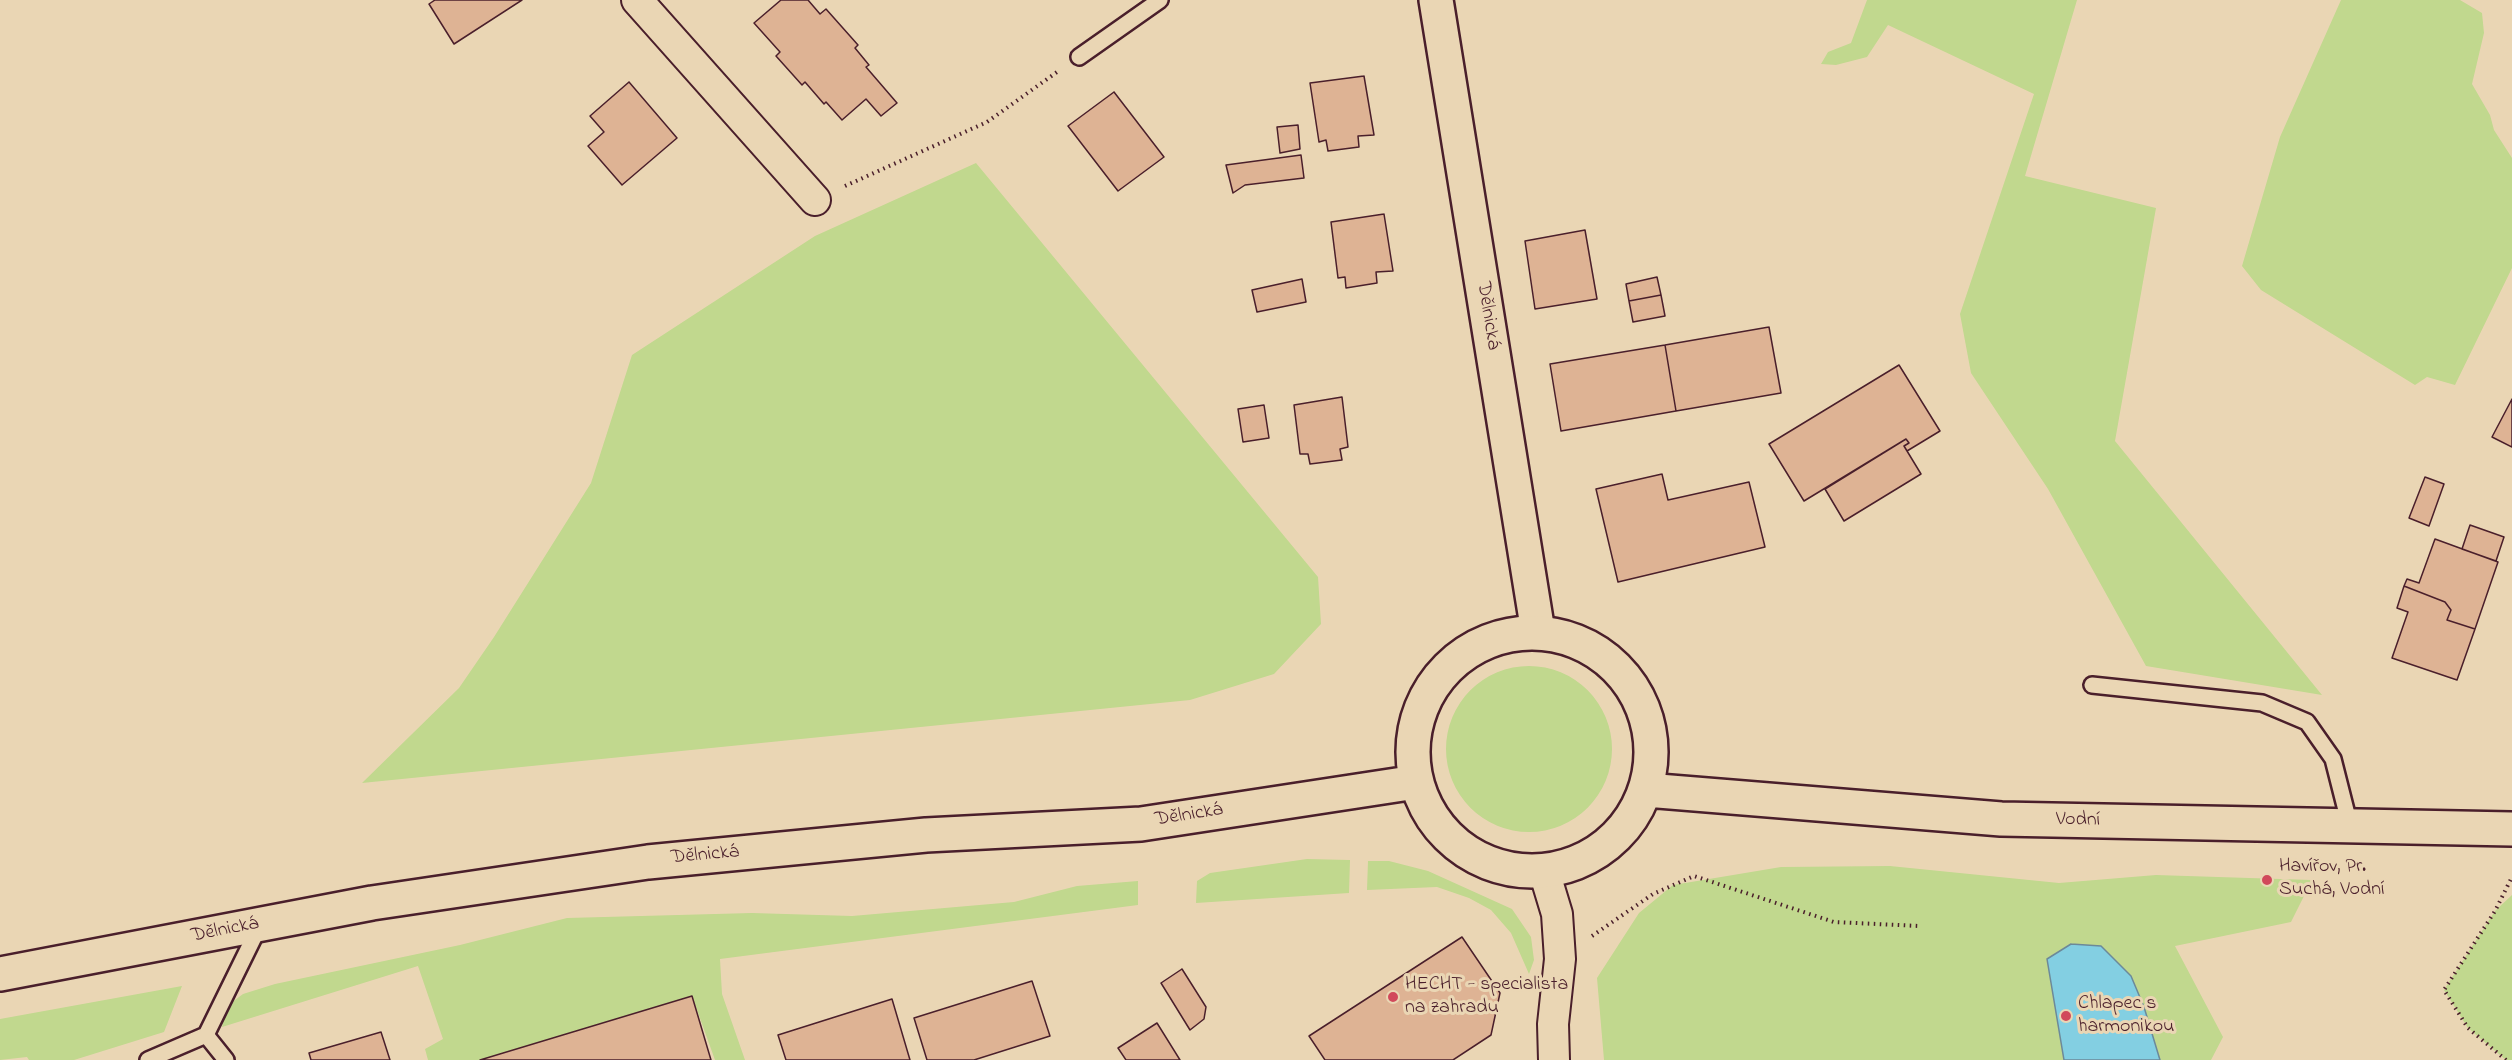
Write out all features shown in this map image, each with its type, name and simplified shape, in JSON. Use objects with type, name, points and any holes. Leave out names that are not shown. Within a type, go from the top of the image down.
[{"type":"main road","name":"Dělnická","points":[[1436,0],[1538,632]]},
{"type":"main road","points":[[1538,632],[1565,636],[1591,647],[1613,663],[1631,684],[1644,708],[1651,735],[1652,762],[1646,790],[1631,820],[1607,846],[1577,863],[1544,871],[1510,870],[1478,859],[1450,840],[1429,814],[1416,782],[1412,745],[1420,709],[1439,676],[1466,651],[1500,636],[1538,632]]},
{"type":"main road","name":"Dělnická","points":[[0,974],[372,903],[648,862],[927,835],[1141,824],[1416,782]]},
{"type":"main road","name":"Vodní","points":[[1646,790],[2001,819],[2512,829]]},
{"type":"street","points":[[638,0],[815,200]]},
{"type":"street","points":[[1544,871],[1557,914],[1560,959],[1552,1024],[1554,1060]]},
{"type":"lane","points":[[1079,57],[1160,0]]},
{"type":"lane","points":[[2092,685],[2262,703],[2307,722],[2333,759],[2350,826]]},
{"type":"lane","points":[[148,1060],[206,1035],[260,924]]},
{"type":"lane","points":[[206,1035],[226,1060]]},
{"type":"path","points":[[815,200],[987,122],[1079,57]]},
{"type":"path","points":[[1560,959],[1653,894],[1694,876],[1834,922],[1919,926]]},
{"type":"path","points":[[2506,1060],[2468,1028],[2444,990],[2495,911],[2512,877]]},
{"type":"green space","points":[[1867,0],[2077,0],[2025,176],[2156,208],[2115,441],[2322,695],[2146,666],[2048,489],[1971,373],[1960,314],[2034,94],[1888,25],[1867,57],[1836,65],[1821,64],[1828,52],[1851,43]]},
{"type":"green space","points":[[2341,0],[2460,0],[2482,13],[2484,33],[2472,84],[2490,115],[2494,130],[2512,158],[2512,268],[2455,385],[2427,377],[2415,385],[2261,290],[2242,266],[2280,137]]},
{"type":"green space","points":[[976,163],[1318,577],[1321,624],[1274,674],[1190,700],[362,783],[459,688],[494,637],[591,483],[632,355],[815,236]]},
{"type":"green space","points":[[1529,666],[1561,672],[1588,690],[1606,717],[1612,749],[1606,781],[1588,808],[1561,826],[1529,832],[1497,826],[1470,808],[1452,781],[1446,749],[1452,717],[1470,690],[1497,672]]},
{"type":"green space","points":[[1307,859],[1350,860],[1349,893],[1196,903],[1197,881],[1210,873]]},
{"type":"green space","points":[[1368,861],[1389,861],[1428,871],[1512,909],[1531,937],[1534,960],[1529,974],[1511,933],[1491,910],[1469,898],[1437,887],[1367,890]]},
{"type":"green space","points":[[1890,866],[2059,883],[2156,875],[2312,880],[2291,922],[2175,946],[2223,1037],[2211,1060],[2160,1060],[2047,959],[2064,1060],[1604,1060],[1597,978],[1639,913],[1673,885],[1781,867]]},
{"type":"green space","points":[[1138,881],[1138,905],[720,959],[722,994],[745,1060],[715,1060],[692,996],[480,1060],[428,1060],[425,1049],[443,1039],[418,966],[222,1027],[227,1006],[243,994],[275,984],[460,945],[567,918],[752,913],[852,916],[1014,902],[1077,886]]},
{"type":"green space","points":[[2512,895],[2512,1060],[2506,1060],[2468,1028],[2444,990],[2495,911]]},
{"type":"green space","points":[[182,986],[164,1032],[74,1060],[29,1060],[27,1057],[0,1060],[0,1019]]},
{"type":"water","points":[[2071,944],[2101,946],[2131,976],[2144,1007],[2160,1060],[2064,1060],[2047,959]]},
{"type":"building","points":[[435,0],[522,0],[454,44],[429,4]]},
{"type":"building","points":[[781,0],[808,0],[820,14],[826,9],[858,45],[855,48],[869,65],[866,67],[897,103],[881,116],[866,99],[842,120],[805,82],[802,85],[776,56],[780,52],[754,23]]},
{"type":"building","points":[[1364,76],[1374,135],[1358,136],[1359,147],[1328,151],[1326,140],[1319,142],[1310,83]]},
{"type":"building","points":[[629,82],[677,138],[622,185],[588,146],[604,132],[590,116]]},
{"type":"building","points":[[1114,92],[1164,157],[1118,191],[1068,126]]},
{"type":"building","points":[[1298,125],[1300,149],[1280,153],[1277,127]]},
{"type":"building","points":[[1301,155],[1304,178],[1245,185],[1233,193],[1226,165]]},
{"type":"building","points":[[1384,214],[1393,271],[1376,272],[1377,283],[1346,288],[1345,277],[1338,278],[1331,222]]},
{"type":"building","points":[[1585,230],[1597,299],[1535,309],[1525,241]]},
{"type":"building","points":[[1657,277],[1661,295],[1629,301],[1626,284]]},
{"type":"building","points":[[1302,279],[1306,302],[1257,312],[1252,290]]},
{"type":"building","points":[[1661,295],[1665,316],[1633,322],[1629,301]]},
{"type":"building","points":[[1769,327],[1781,393],[1676,411],[1665,345]]},
{"type":"building","points":[[1665,345],[1676,411],[1561,431],[1550,364]]},
{"type":"building","points":[[1899,365],[1940,431],[1907,451],[1904,446],[1909,443],[1906,439],[1804,501],[1769,444]]},
{"type":"building","points":[[1342,397],[1348,447],[1340,449],[1342,460],[1310,464],[1308,454],[1300,454],[1294,405]]},
{"type":"building","points":[[2512,399],[2512,447],[2492,437]]},
{"type":"building","points":[[1264,405],[1269,438],[1243,442],[1238,409]]},
{"type":"building","points":[[1906,439],[1909,443],[1904,446],[1921,474],[1844,521],[1825,489]]},
{"type":"building","points":[[1662,474],[1668,500],[1749,482],[1765,547],[1618,582],[1596,489]]},
{"type":"building","points":[[2425,477],[2444,484],[2429,526],[2409,518]]},
{"type":"building","points":[[2470,525],[2504,537],[2496,561],[2462,549]]},
{"type":"building","points":[[2435,539],[2498,562],[2475,629],[2447,620],[2451,610],[2445,602],[2404,586],[2407,579],[2419,583]]},
{"type":"building","points":[[2404,586],[2445,602],[2451,610],[2447,620],[2475,629],[2457,680],[2392,658],[2408,612],[2397,608]]},
{"type":"building","points":[[1462,937],[1500,993],[1491,1035],[1453,1060],[1325,1060],[1309,1036]]},
{"type":"building","points":[[1182,969],[1206,1007],[1204,1019],[1190,1030],[1161,983]]},
{"type":"building","points":[[1032,981],[1050,1036],[974,1060],[927,1060],[914,1018]]},
{"type":"building","points":[[692,996],[711,1060],[480,1060]]},
{"type":"building","points":[[892,999],[910,1060],[786,1060],[778,1035]]},
{"type":"building","points":[[1157,1023],[1180,1060],[1126,1060],[1118,1048]]},
{"type":"building","points":[[381,1032],[390,1060],[311,1060],[309,1053]]},
{"type":"place","name":"Havířov, Pr. Suchá, Vodní","points":[[2267,880]]},
{"type":"place","name":"HECHT - specialista na zahradu","points":[[1393,997]]},
{"type":"place","name":"Chlapec s harmonikou","points":[[2066,1016]]}]
